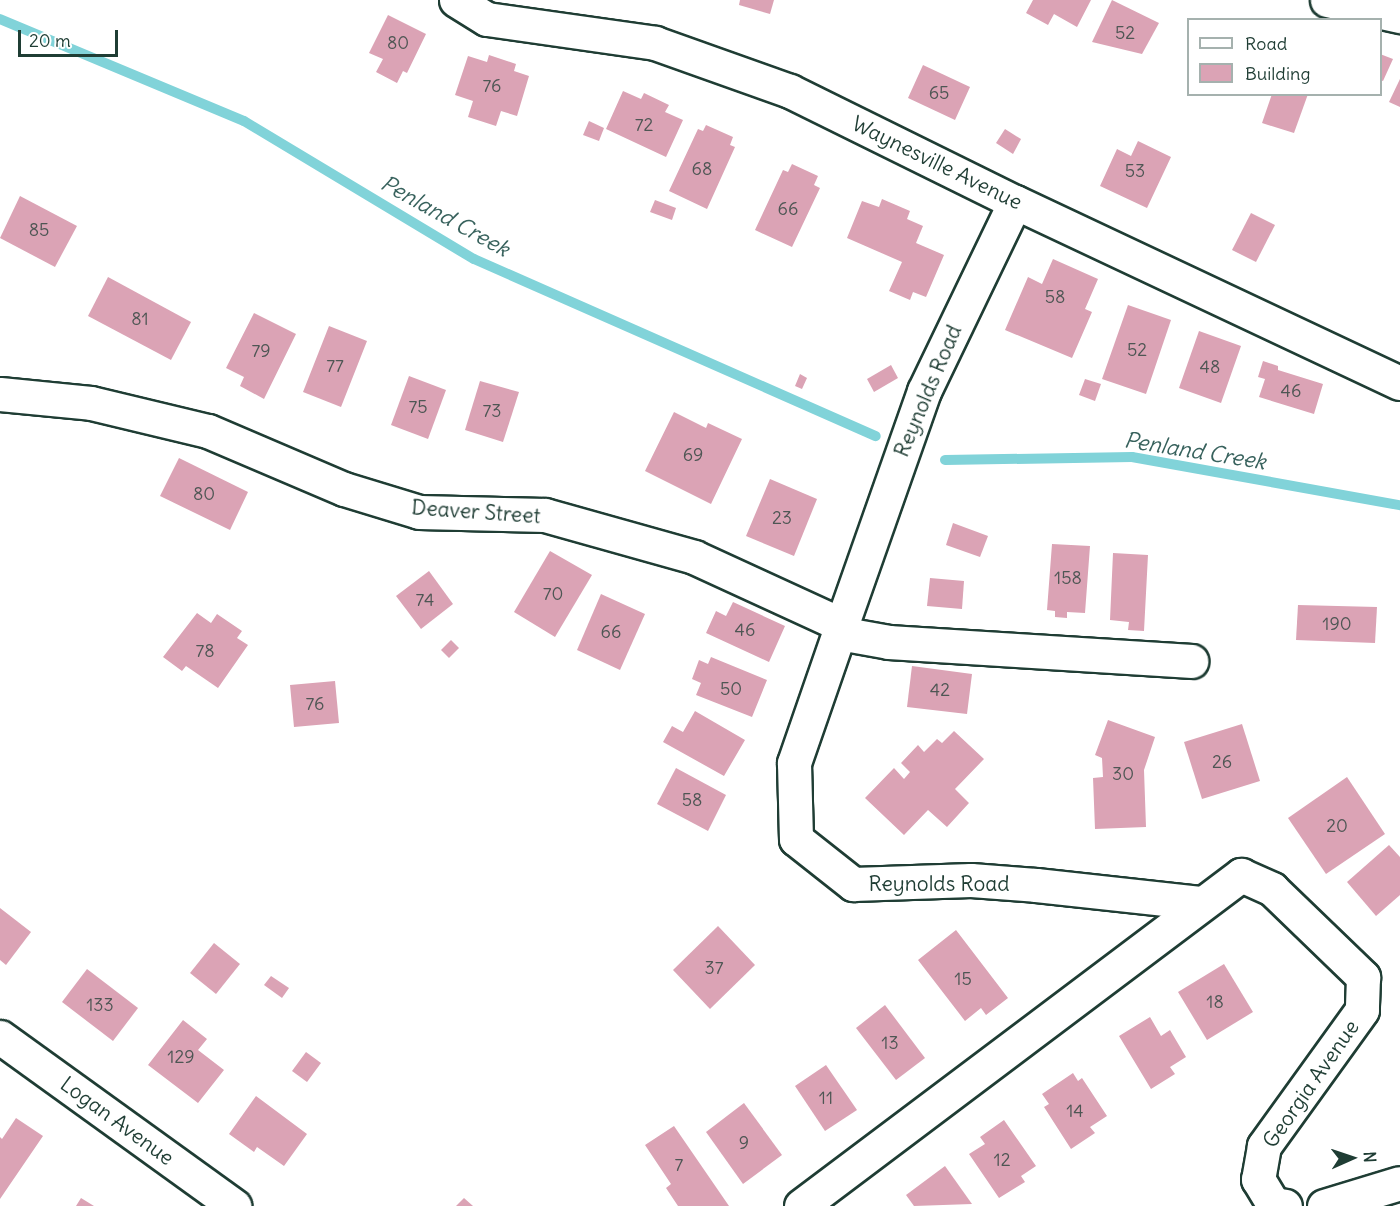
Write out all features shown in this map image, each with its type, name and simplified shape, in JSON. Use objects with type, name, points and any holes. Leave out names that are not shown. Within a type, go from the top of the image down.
[{"type":"street","name":"Waynesville Avenue","points":[[456,0],[487,19],[655,43],[790,91],[1015,202],[1400,383]]},
{"type":"street","points":[[1327,0],[1400,16]]},
{"type":"street","name":"Reynolds Road","points":[[1015,202],[924,391],[840,629],[794,763],[796,839],[853,884],[971,880],[1202,903]]},
{"type":"street","name":"Deaver Street","points":[[0,394],[91,403],[208,431],[344,489],[419,512],[545,515],[694,557],[840,629],[890,642],[1191,661]]},
{"type":"street","name":"Georgia Avenue","points":[[1202,903],[1241,875],[1272,889],[1363,977],[1362,1010],[1264,1146],[1258,1179],[1273,1204],[1285,1206]]},
{"type":"street","points":[[801,1206],[1202,903]]},
{"type":"street","name":"Logan Avenue","points":[[0,1036],[234,1206]]},
{"type":"street","points":[[1324,1206],[1400,1183]]},
{"type":"building","points":[[740,0],[774,0],[770,14],[739,5]]},
{"type":"building","points":[[1033,0],[1091,0],[1077,27],[1054,14],[1048,25],[1026,13]]},
{"type":"building","points":[[1112,0],[1159,23],[1142,54],[1092,42]]},
{"type":"building","points":[[388,15],[426,34],[407,73],[403,71],[397,83],[376,72],[383,59],[369,53]]},
{"type":"building","points":[[489,55],[516,64],[514,71],[529,76],[517,116],[501,111],[496,126],[468,117],[473,101],[455,95],[468,56],[487,62]]},
{"type":"building","points":[[1382,55],[1393,59],[1382,81]]},
{"type":"building","points":[[923,65],[970,87],[955,120],[908,98]]},
{"type":"building","points":[[1400,79],[1400,107],[1389,102]]},
{"type":"building","points":[[623,91],[641,99],[644,93],[669,105],[665,112],[683,120],[666,157],[606,129]]},
{"type":"building","points":[[1271,96],[1307,96],[1294,133],[1262,123]]},
{"type":"building","points":[[589,121],[604,128],[599,141],[583,135]]},
{"type":"building","points":[[706,125],[733,137],[730,145],[735,147],[707,209],[669,191],[698,129],[703,131]]},
{"type":"building","points":[[1005,129],[1021,139],[1013,154],[996,143]]},
{"type":"building","points":[[1138,141],[1171,157],[1147,208],[1100,186],[1117,149],[1131,156]]},
{"type":"building","points":[[792,164],[818,176],[814,185],[820,188],[792,247],[755,230],[783,170],[788,172]]},
{"type":"building","points":[[20,196],[77,226],[55,267],[0,238]]},
{"type":"building","points":[[882,199],[910,211],[907,219],[923,226],[916,243],[944,255],[926,297],[913,292],[910,300],[889,291],[902,262],[847,238],[862,201],[879,207]]},
{"type":"building","points":[[655,200],[676,208],[672,220],[650,212]]},
{"type":"building","points":[[1251,213],[1275,225],[1256,262],[1232,250]]},
{"type":"building","points":[[1053,259],[1098,279],[1085,309],[1092,312],[1072,358],[1005,330],[1028,277],[1042,284]]},
{"type":"building","points":[[108,277],[191,322],[171,360],[88,316]]},
{"type":"building","points":[[1128,305],[1171,320],[1146,394],[1102,379]]},
{"type":"building","points":[[254,313],[296,334],[264,399],[240,386],[244,377],[226,368]]},
{"type":"building","points":[[329,326],[367,341],[341,407],[303,392]]},
{"type":"building","points":[[1199,331],[1241,346],[1221,403],[1179,388]]},
{"type":"building","points":[[1263,361],[1278,366],[1278,370],[1323,384],[1314,414],[1259,397],[1265,379],[1258,377]]},
{"type":"building","points":[[891,365],[898,378],[874,392],[867,379]]},
{"type":"building","points":[[800,374],[807,378],[802,389],[795,386]]},
{"type":"building","points":[[409,376],[446,390],[428,439],[391,425]]},
{"type":"building","points":[[1085,379],[1101,384],[1095,401],[1079,395]]},
{"type":"building","points":[[480,381],[519,392],[503,442],[465,430]]},
{"type":"building","points":[[674,412],[706,428],[708,423],[742,439],[711,504],[645,471]]},
{"type":"building","points":[[179,458],[248,492],[230,530],[160,496]]},
{"type":"building","points":[[770,479],[817,499],[794,556],[746,536]]},
{"type":"building","points":[[953,523],[988,536],[980,557],[946,545]]},
{"type":"building","points":[[1052,544],[1090,546],[1085,613],[1067,612],[1067,618],[1055,617],[1055,611],[1047,610]]},
{"type":"building","points":[[550,551],[592,575],[555,637],[514,612]]},
{"type":"building","points":[[1113,553],[1148,555],[1144,631],[1128,630],[1129,622],[1110,620]]},
{"type":"building","points":[[429,571],[453,604],[421,629],[396,596]]},
{"type":"building","points":[[930,578],[964,581],[962,609],[927,606]]},
{"type":"building","points":[[601,594],[645,614],[620,670],[577,650]]},
{"type":"building","points":[[733,602],[785,626],[769,662],[706,633],[716,611],[726,616]]},
{"type":"building","points":[[1298,605],[1377,607],[1375,643],[1296,640]]},
{"type":"building","points":[[197,613],[211,623],[217,614],[242,631],[237,638],[248,645],[218,688],[186,666],[182,671],[163,657]]},
{"type":"building","points":[[451,640],[459,648],[449,658],[441,650]]},
{"type":"building","points":[[711,657],[767,680],[752,717],[696,695],[701,683],[692,679],[699,660],[708,664]]},
{"type":"building","points":[[912,666],[972,674],[967,714],[907,707]]},
{"type":"building","points":[[335,681],[339,723],[294,727],[290,685]]},
{"type":"building","points":[[695,711],[745,740],[724,776],[663,742],[672,726],[683,732]]},
{"type":"building","points":[[1108,720],[1155,737],[1144,770],[1146,827],[1095,829],[1093,778],[1103,777],[1102,758],[1095,755]]},
{"type":"building","points":[[1242,724],[1260,781],[1202,799],[1184,742]]},
{"type":"building","points":[[954,731],[984,759],[955,789],[969,803],[947,827],[928,810],[904,835],[865,798],[894,768],[904,779],[910,772],[901,763],[918,745],[924,752],[937,739],[942,743]]},
{"type":"building","points":[[676,768],[726,795],[708,831],[657,804]]},
{"type":"building","points":[[1347,777],[1385,834],[1326,874],[1288,818]]},
{"type":"building","points":[[1389,845],[1400,857],[1400,895],[1376,916],[1347,882]]},
{"type":"building","points":[[0,908],[31,932],[6,965],[0,960]]},
{"type":"building","points":[[718,926],[755,965],[710,1009],[673,970]]},
{"type":"building","points":[[956,930],[1008,998],[986,1015],[981,1008],[965,1021],[918,960]]},
{"type":"building","points":[[214,943],[240,964],[216,994],[190,973]]},
{"type":"building","points":[[1224,964],[1253,1012],[1207,1040],[1178,992]]},
{"type":"building","points":[[87,969],[138,1008],[113,1041],[62,1002]]},
{"type":"building","points":[[271,976],[289,988],[282,998],[264,985]]},
{"type":"building","points":[[885,1005],[925,1058],[896,1080],[856,1028]]},
{"type":"building","points":[[1150,1017],[1161,1036],[1170,1030],[1186,1057],[1170,1067],[1175,1074],[1151,1089],[1119,1036]]},
{"type":"building","points":[[183,1020],[207,1039],[198,1050],[224,1070],[198,1103],[148,1065]]},
{"type":"building","points":[[306,1052],[321,1063],[307,1082],[292,1071]]},
{"type":"building","points":[[826,1065],[857,1110],[825,1131],[795,1086]]},
{"type":"building","points":[[1073,1073],[1078,1081],[1082,1078],[1107,1116],[1090,1127],[1095,1133],[1071,1149],[1044,1107],[1049,1104],[1042,1094]]},
{"type":"building","points":[[256,1096],[307,1134],[284,1166],[257,1147],[254,1152],[229,1134]]},
{"type":"building","points":[[744,1103],[782,1155],[743,1184],[706,1132]]},
{"type":"building","points":[[16,1118],[43,1136],[0,1199],[0,1137],[2,1139]]},
{"type":"building","points":[[1004,1120],[1036,1166],[1021,1176],[1025,1182],[999,1198],[969,1154],[985,1144],[980,1137]]},
{"type":"building","points":[[674,1126],[729,1206],[678,1206],[666,1188],[671,1184],[645,1145]]},
{"type":"building","points":[[945,1166],[972,1204],[914,1206],[906,1195]]},
{"type":"building","points":[[81,1198],[94,1206],[76,1206]]},
{"type":"building","points":[[464,1198],[473,1206],[456,1206]]},
{"type":"waterway","name":"Penland Creek","points":[[0,19],[244,121],[474,259],[876,436]]},
{"type":"waterway","name":"Penland Creek","points":[[945,460],[1132,457],[1400,505]]}]
